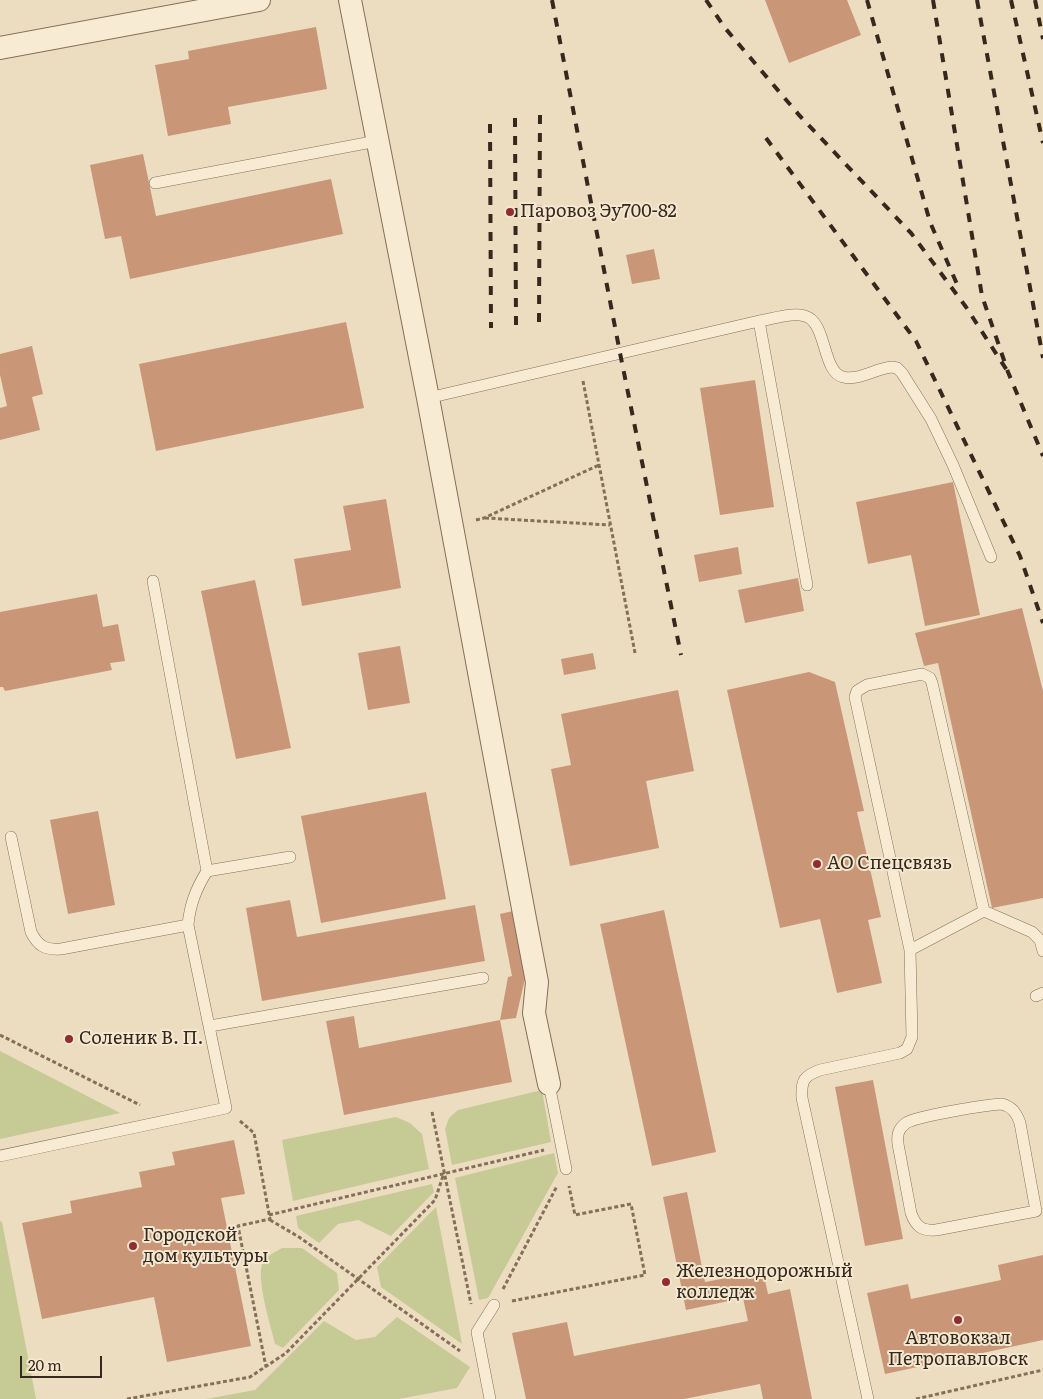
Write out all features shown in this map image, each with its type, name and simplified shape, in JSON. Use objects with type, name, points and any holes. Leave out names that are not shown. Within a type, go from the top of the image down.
[{"type":"street","points":[[0,48],[258,0]]},
{"type":"street","points":[[350,0],[428,398],[537,982],[534,1013],[549,1084]]},
{"type":"lane","points":[[154,183],[377,140]]},
{"type":"lane","points":[[428,398],[759,321],[795,315],[808,317],[816,326],[831,364],[835,372],[840,376],[856,377],[892,367],[897,368],[902,373],[931,419],[953,465],[991,557]]},
{"type":"lane","points":[[759,321],[807,585]]},
{"type":"lane","points":[[0,1156],[226,1108],[188,925],[190,907],[196,889],[207,871],[154,580]]},
{"type":"lane","points":[[868,1399],[801,1088],[804,1079],[820,1070],[900,1053],[907,1048],[912,1037],[910,950],[856,703],[857,691],[862,688],[917,674],[927,675],[930,678],[984,911]]},
{"type":"lane","points":[[11,837],[31,932],[36,942],[43,948],[61,949],[188,925]]},
{"type":"lane","points":[[207,871],[290,858]]},
{"type":"lane","points":[[910,950],[984,911]]},
{"type":"lane","points":[[984,911],[1032,932],[1040,940],[1043,951]]},
{"type":"lane","points":[[210,1026],[483,978]]},
{"type":"lane","points":[[549,1084],[566,1169]]},
{"type":"lane","points":[[1002,1104],[1010,1107],[1017,1115],[1020,1123],[1040,1214],[936,1230],[927,1231],[920,1228],[914,1222],[911,1213],[901,1161],[897,1135],[901,1128],[914,1120],[992,1105],[1002,1104]]},
{"type":"lane","points":[[490,1399],[477,1332],[494,1305]]},
{"type":"path","points":[[579,363],[635,653]]},
{"type":"path","points":[[599,465],[484,518],[610,525]]},
{"type":"path","points":[[0,1035],[170,1120]]},
{"type":"path","points":[[226,1108],[254,1133],[270,1217],[484,1367]]},
{"type":"path","points":[[432,1112],[477,1332]]},
{"type":"path","points":[[266,1367],[238,1226],[444,1173],[561,1146]]},
{"type":"path","points":[[494,1305],[566,1169]]},
{"type":"path","points":[[494,1305],[645,1276],[631,1204],[575,1215],[566,1169]]},
{"type":"path","points":[[127,1399],[250,1377],[266,1367],[286,1352],[435,1200],[444,1173]]},
{"type":"path","points":[[916,1399],[1043,1370]]},
{"type":"green space","points":[[0,1051],[120,1113],[0,1139]]},
{"type":"green space","points":[[542,1090],[551,1142],[452,1165],[445,1129],[449,1118],[458,1110]]},
{"type":"green space","points":[[396,1117],[410,1123],[422,1134],[429,1169],[293,1201],[282,1140]]},
{"type":"green space","points":[[554,1153],[558,1173],[488,1298],[479,1300],[455,1178]]},
{"type":"green space","points":[[432,1184],[434,1192],[391,1236],[358,1220],[338,1224],[319,1243],[298,1228],[296,1216]]},
{"type":"green space","points":[[436,1207],[462,1344],[381,1287],[377,1267]]},
{"type":"green space","points":[[0,1221],[2,1222],[36,1399],[0,1399]]},
{"type":"green space","points":[[282,1248],[302,1248],[337,1273],[339,1290],[283,1348],[275,1344],[264,1302],[261,1279],[263,1262]]},
{"type":"green space","points":[[397,1317],[470,1367],[457,1388],[399,1399],[206,1399],[255,1390],[324,1321],[356,1340],[375,1337]]},
{"type":"building","points":[[765,0],[847,0],[861,35],[789,63]]},
{"type":"building","points":[[316,27],[327,89],[228,107],[231,124],[168,136],[155,65],[189,59],[188,51]]},
{"type":"building","points":[[143,154],[156,216],[331,179],[343,234],[130,279],[121,236],[105,239],[90,165]]},
{"type":"building","points":[[654,249],[660,279],[632,284],[626,255]]},
{"type":"building","points":[[346,322],[364,408],[156,451],[139,364]]},
{"type":"building","points":[[32,346],[43,394],[32,397],[40,430],[0,440],[0,408],[7,406],[0,375],[0,354]]},
{"type":"building","points":[[755,380],[774,507],[720,515],[700,388]]},
{"type":"building","points":[[953,482],[980,615],[925,626],[911,555],[868,564],[856,502]]},
{"type":"building","points":[[386,499],[401,588],[302,606],[294,559],[351,550],[343,506]]},
{"type":"building","points":[[738,547],[742,574],[699,582],[694,555]]},
{"type":"building","points":[[798,578],[804,611],[745,623],[738,590]]},
{"type":"building","points":[[255,580],[291,748],[236,759],[201,591]]},
{"type":"building","points":[[97,594],[103,627],[118,624],[125,661],[110,663],[112,670],[5,691],[3,687],[0,687],[0,612]]},
{"type":"building","points":[[1022,608],[1043,691],[1043,898],[992,908],[938,663],[924,666],[915,633]]},
{"type":"building","points":[[400,646],[410,703],[368,710],[358,653]]},
{"type":"building","points":[[593,653],[596,669],[564,675],[561,659]]},
{"type":"building","name":"АО Спецсвязь","points":[[809,672],[835,682],[864,811],[857,812],[881,917],[868,920],[882,983],[837,993],[820,919],[780,928],[727,690]]},
{"type":"building","points":[[678,690],[694,771],[646,781],[659,848],[570,866],[551,769],[571,765],[561,714]]},
{"type":"building","points":[[426,792],[446,899],[321,923],[301,816]]},
{"type":"building","points":[[98,811],[115,905],[68,914],[50,820]]},
{"type":"building","points":[[290,900],[297,937],[475,905],[485,961],[262,1001],[246,908]]},
{"type":"building","points":[[664,910],[716,1152],[652,1166],[600,924]]},
{"type":"building","points":[[513,911],[526,974],[516,1018],[500,1020],[508,977],[512,976],[500,914]]},
{"type":"building","points":[[354,1016],[359,1048],[500,1020],[512,1082],[344,1115],[326,1021]]},
{"type":"building","points":[[873,1080],[903,1239],[865,1246],[835,1087]]},
{"type":"building","points":[[234,1140],[245,1194],[221,1198],[251,1346],[167,1362],[154,1297],[42,1319],[22,1223],[72,1213],[70,1201],[142,1187],[139,1172],[175,1165],[172,1152]]},
{"type":"building","points":[[687,1192],[705,1282],[763,1271],[768,1294],[790,1289],[812,1399],[763,1399],[760,1384],[684,1399],[526,1399],[512,1333],[567,1322],[574,1356],[748,1321],[743,1298],[686,1310],[663,1197]]},
{"type":"building","name":"Автовокзал Петропавловск","points":[[1043,1255],[1043,1340],[885,1374],[867,1293],[908,1284],[911,1299],[1001,1280],[998,1265]]},
{"type":"railway","points":[[552,0],[681,655]]},
{"type":"railway","points":[[706,0],[725,28],[799,115],[911,233],[966,307],[1008,372]]},
{"type":"railway","points":[[867,0],[930,222],[960,291]]},
{"type":"railway","points":[[933,0],[982,296],[1008,372],[1043,456]]},
{"type":"railway","points":[[977,0],[1043,358]]},
{"type":"railway","points":[[1011,0],[1043,143]]},
{"type":"railway","points":[[1035,0],[1043,39]]},
{"type":"railway","points":[[539,322],[540,112]]},
{"type":"railway","points":[[515,118],[516,325]]},
{"type":"railway","points":[[490,124],[491,328]]},
{"type":"railway","points":[[766,138],[916,341],[1020,556],[1043,623]]},
{"type":"place","name":"Паровоз Эу700-82","points":[[510,212]]},
{"type":"place","name":"АО Спецсвязь","points":[[817,864]]},
{"type":"place","name":"Соленик В. П.","points":[[69,1039]]},
{"type":"place","name":"Городской дом культуры","points":[[133,1246]]},
{"type":"place","name":"Железнодорожный колледж","points":[[666,1282]]},
{"type":"place","name":"Автовокзал Петропавловск","points":[[958,1320]]}]
